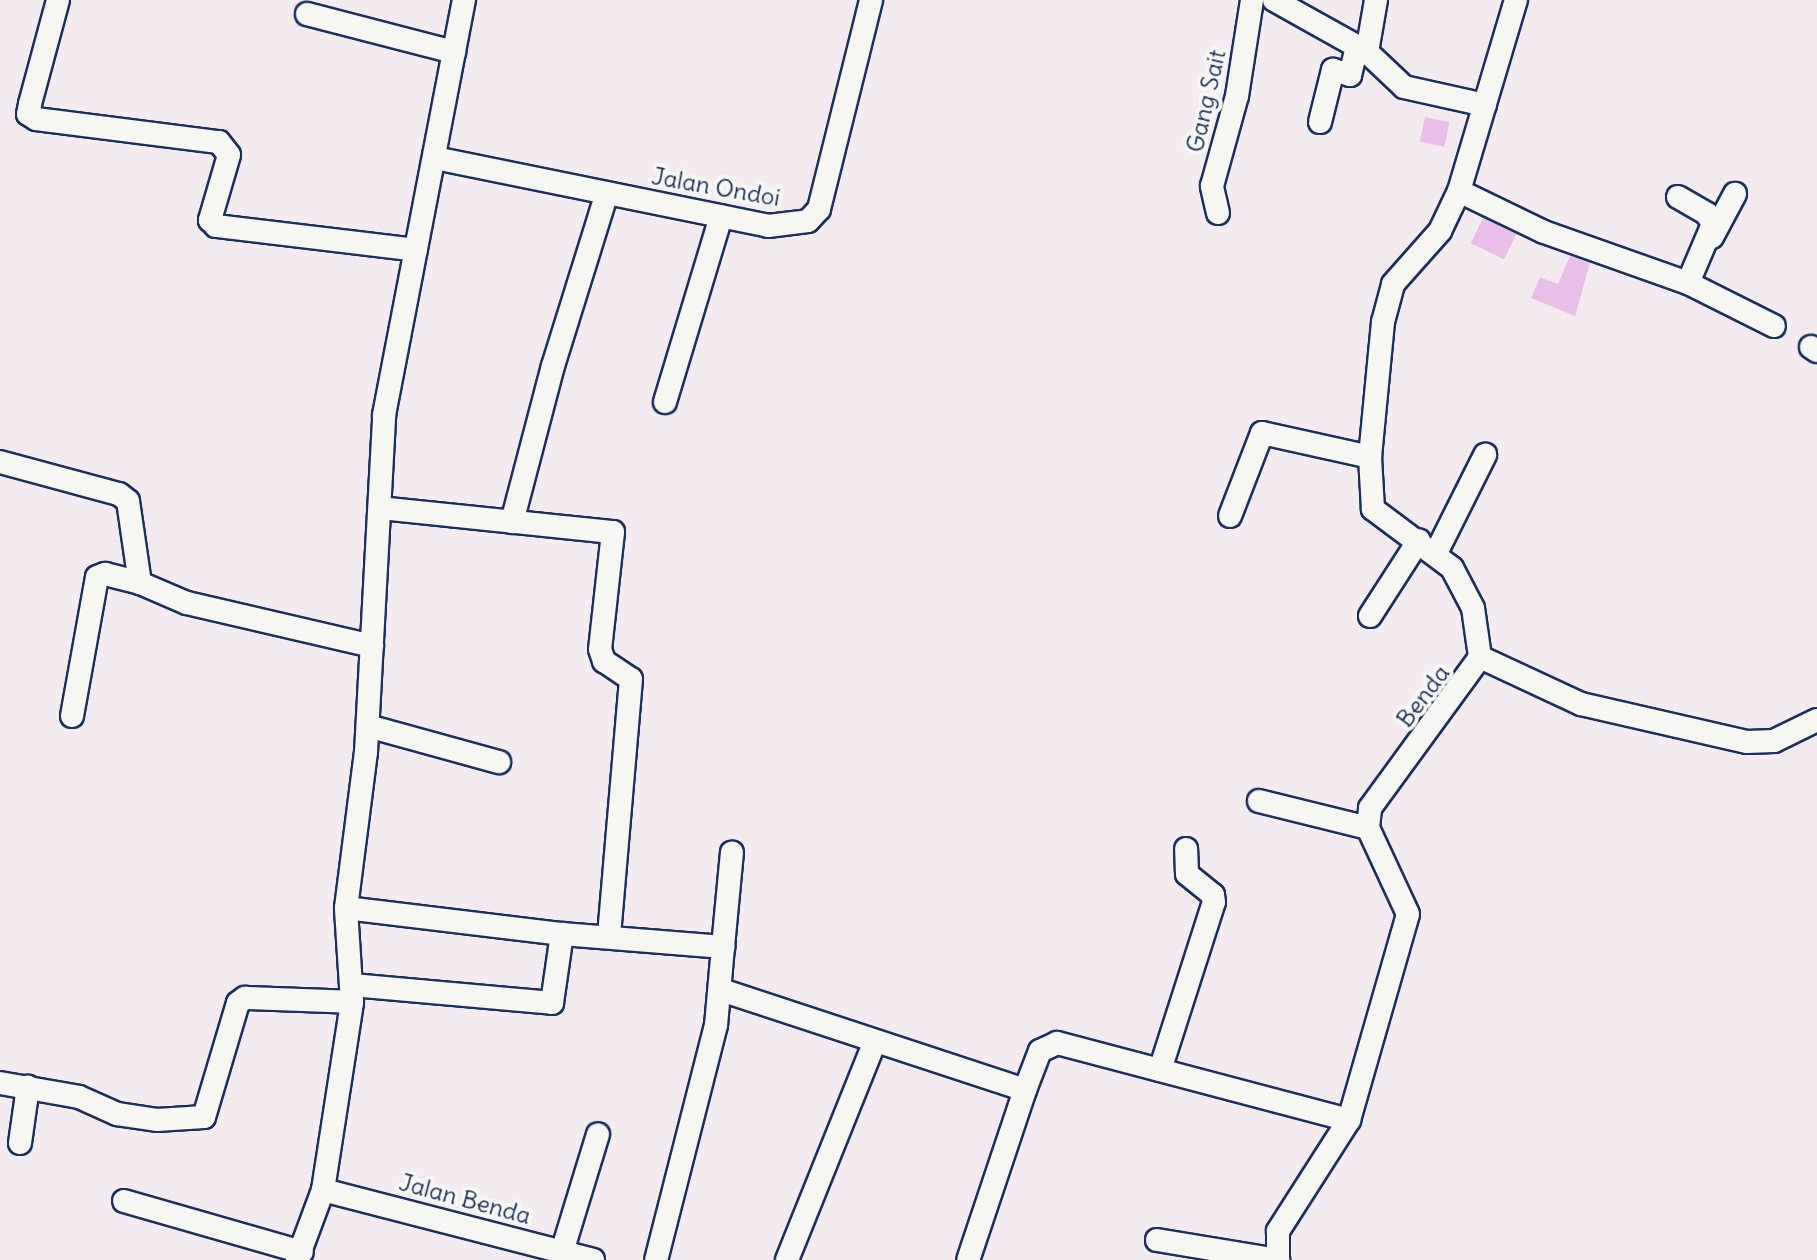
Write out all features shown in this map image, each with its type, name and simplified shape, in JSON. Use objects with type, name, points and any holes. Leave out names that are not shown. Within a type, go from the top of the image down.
[{"type":"street","points":[[58,0],[28,114],[36,119],[219,142],[229,155],[210,220],[216,226],[416,250]]},
{"type":"street","points":[[124,1201],[300,1256],[323,1190],[352,993],[346,908],[368,726],[384,415],[464,0]]},
{"type":"street","name":"Jalan Ondoi","points":[[435,158],[721,216],[788,226],[808,221],[819,209],[871,0]]},
{"type":"street","name":"Gang Sait","points":[[1218,213],[1212,186],[1237,96],[1252,0]]},
{"type":"street","points":[[1274,0],[1362,49],[1404,87],[1485,105]]},
{"type":"street","points":[[1320,122],[1333,70],[1350,75],[1362,49],[1376,0]]},
{"type":"street","name":"Benda","points":[[1368,828],[1370,808],[1480,657],[1473,608],[1452,568],[1428,546],[1379,518],[1373,509],[1370,457],[1383,322],[1393,284],[1440,231],[1459,191],[1516,0]]},
{"type":"street","points":[[307,14],[454,52]]},
{"type":"street","points":[[1459,191],[1544,232],[1688,283],[1774,326]]},
{"type":"street","points":[[512,522],[553,366],[607,193]]},
{"type":"street","points":[[1688,283],[1735,194]]},
{"type":"street","points":[[1678,197],[1707,214],[1712,237]]},
{"type":"street","points":[[665,402],[721,216]]},
{"type":"street","points":[[1230,516],[1262,433],[1370,457]]},
{"type":"street","points":[[1370,616],[1428,546],[1485,455]]},
{"type":"street","points":[[0,462],[119,494],[128,501],[140,583]]},
{"type":"street","points":[[380,508],[613,532],[600,649],[604,661],[631,679],[609,934]]},
{"type":"street","points":[[72,716],[97,577],[105,574],[140,583],[187,603],[372,646]]},
{"type":"street","points":[[1480,657],[1581,704],[1747,742],[1774,741],[1817,720]]},
{"type":"street","points":[[368,726],[499,762]]},
{"type":"street","points":[[1157,1240],[1278,1260],[1278,1231],[1349,1120],[1408,914],[1368,828],[1259,801]]},
{"type":"street","points":[[1160,1070],[1214,902],[1213,895],[1187,874],[1186,849]]},
{"type":"street","points":[[656,1260],[685,1159],[721,990],[732,852]]},
{"type":"street","points":[[346,908],[562,934],[609,934],[723,947]]},
{"type":"street","points":[[0,1083],[95,1102],[117,1114],[157,1120],[204,1117],[238,1003],[245,998],[352,993],[552,1003],[562,934]]},
{"type":"street","points":[[721,990],[874,1044],[1025,1090]]},
{"type":"street","points":[[970,1260],[1040,1051],[1057,1043],[1349,1120]]},
{"type":"street","points":[[787,1260],[874,1044]]},
{"type":"street","points":[[20,1143],[28,1087]]},
{"type":"street","points":[[562,1252],[598,1134]]},
{"type":"street","name":"Jalan Benda","points":[[323,1190],[593,1260]]},
{"type":"building","points":[[1425,117],[1449,122],[1444,147],[1420,141]]},
{"type":"building","points":[[1483,218],[1516,234],[1504,259],[1471,243]]},
{"type":"building","points":[[1570,256],[1590,263],[1575,316],[1531,298],[1540,277],[1558,284]]}]
